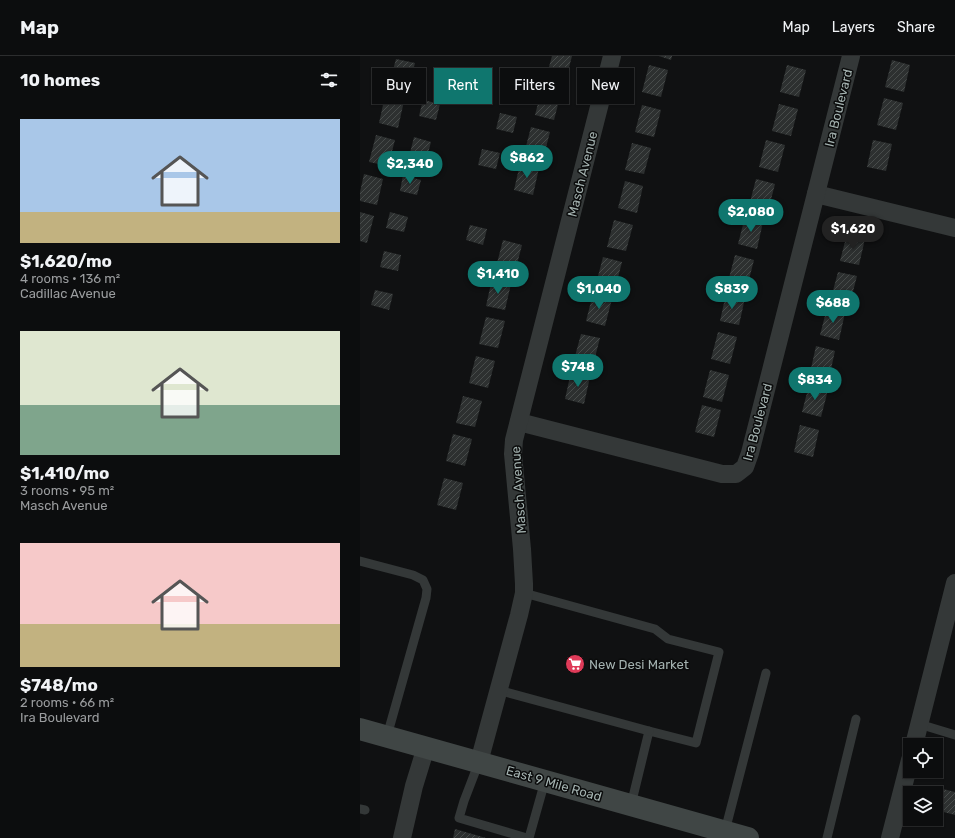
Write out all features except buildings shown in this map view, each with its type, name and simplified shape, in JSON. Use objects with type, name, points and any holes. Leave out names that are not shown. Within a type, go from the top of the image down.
[{"type":"main road","name":"East 9 Mile Road","points":[[360,729],[748,838]]},
{"type":"street","name":"Masch Avenue","points":[[479,762],[524,593],[522,549],[513,454],[514,440],[612,56]]},
{"type":"street","name":"Ira Boulevard","points":[[519,422],[722,474],[736,474],[745,467],[750,453],[851,56]]},
{"type":"street","points":[[816,194],[955,228]]},
{"type":"street","points":[[916,738],[955,583]]},
{"type":"street","points":[[402,838],[414,786],[426,747]]},
{"type":"street","points":[[890,838],[905,778]]},
{"type":"lane","points":[[360,561],[413,575],[423,580],[427,589],[426,598],[387,736]]},
{"type":"lane","points":[[498,690],[696,743],[719,652],[668,639],[655,629],[524,593]]},
{"type":"lane","points":[[725,831],[766,673]]},
{"type":"lane","points":[[827,838],[856,719]]},
{"type":"lane","points":[[919,724],[955,735]]},
{"type":"lane","points":[[631,805],[649,731]]},
{"type":"lane","points":[[479,762],[459,818],[528,838],[545,781]]},
{"type":"place","name":"New Desi Market","points":[[575,664]]}]
